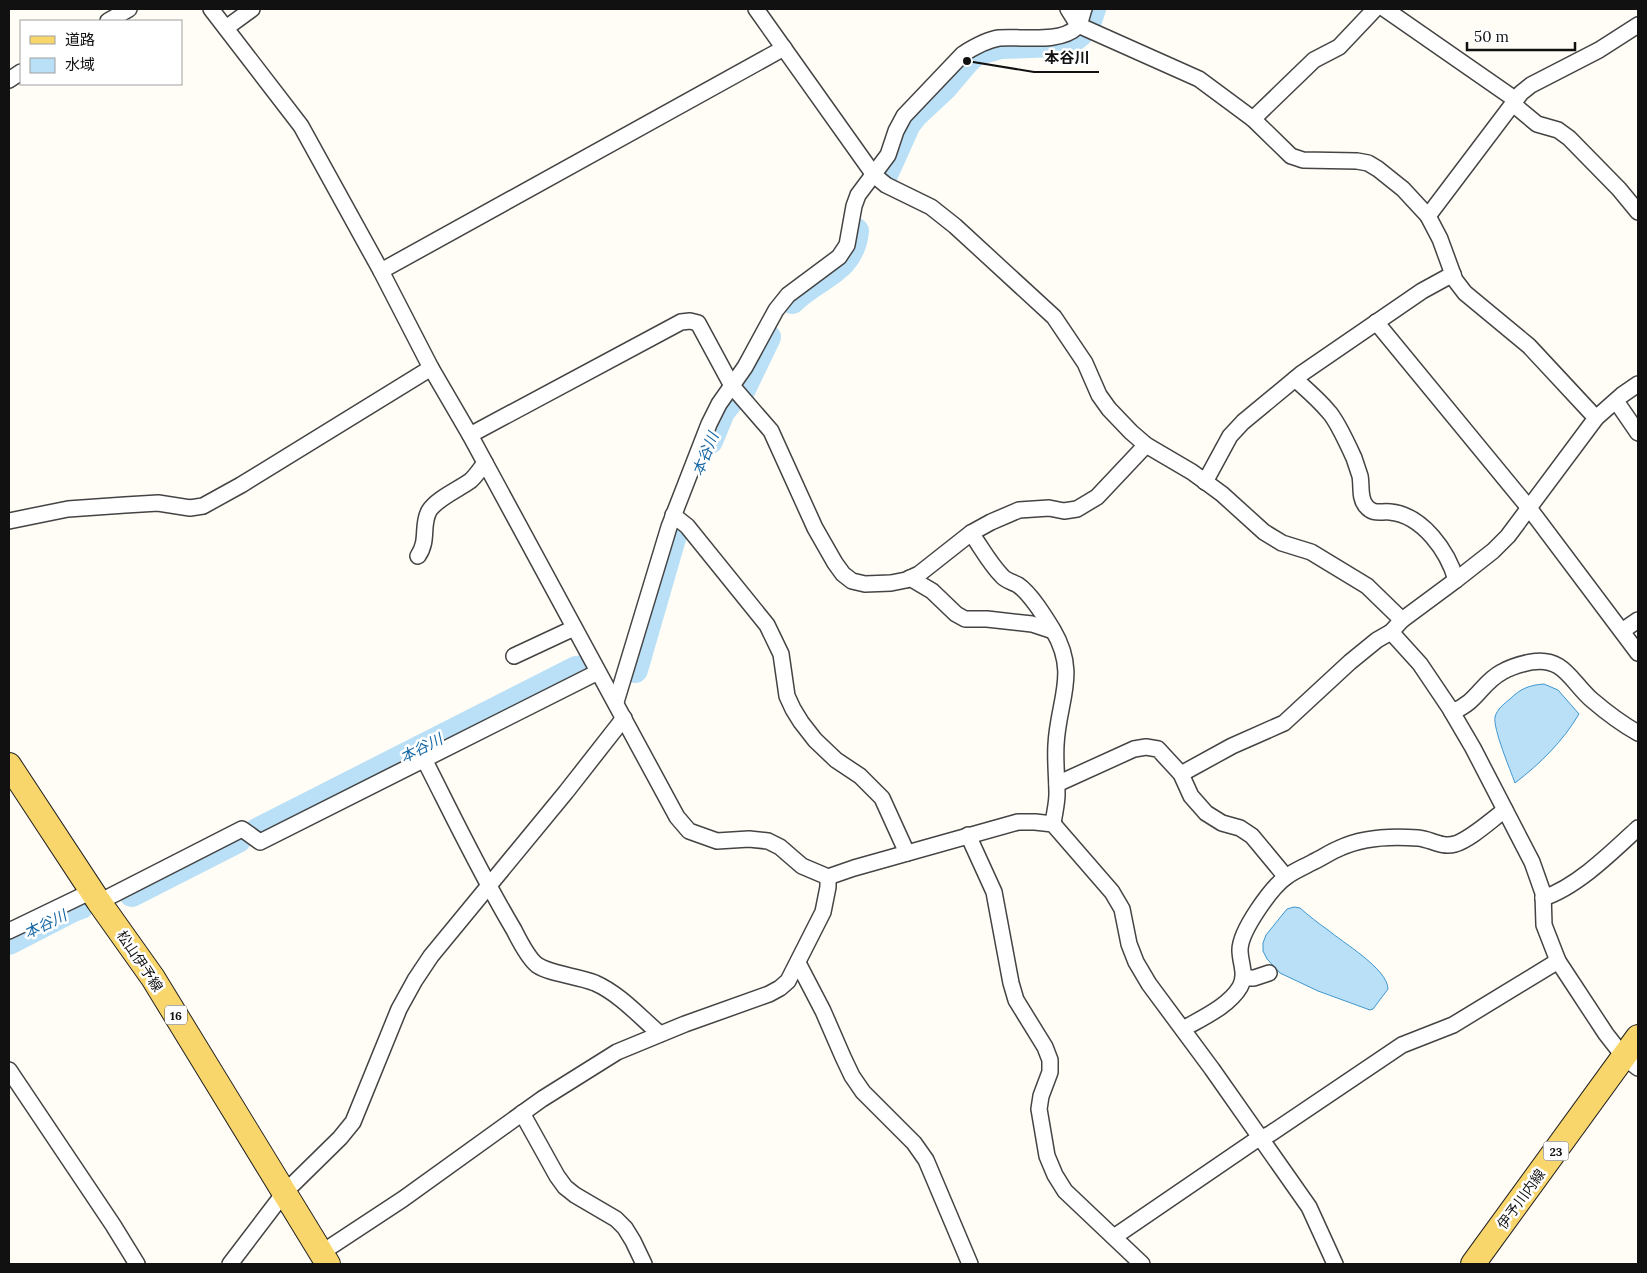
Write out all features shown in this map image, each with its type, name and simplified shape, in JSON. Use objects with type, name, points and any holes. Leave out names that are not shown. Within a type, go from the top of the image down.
[{"type":"main road","name":"松山伊予線","points":[[9,765],[95,896],[153,978],[325,1259]]},
{"type":"main road","name":"伊予川内線","points":[[1473,1264],[1631,1063],[1638,1037]]},
{"type":"street","points":[[110,20],[129,9]]},
{"type":"street","points":[[211,9],[301,126],[677,817],[690,831],[717,841],[749,839],[768,841],[780,847],[802,866],[828,877],[1018,822],[1053,824],[1112,892],[1122,909],[1129,944],[1136,962],[1149,984],[1309,1207],[1335,1264]]},
{"type":"street","points":[[226,28],[252,9]]},
{"type":"street","points":[[756,9],[874,175],[886,185],[931,207],[955,226],[1054,317],[1086,363],[1093,382],[1109,409],[1119,421],[1146,445],[1192,472],[1222,494],[1264,532],[1282,544],[1311,552],[1366,586],[1402,620]]},
{"type":"street","points":[[1068,9],[1078,26],[1199,79],[1253,119],[1291,156],[1303,160],[1368,163],[1403,189],[1428,216],[1440,239],[1455,280],[1465,293],[1528,346],[1596,418]]},
{"type":"street","points":[[616,702],[673,515],[709,424],[719,404],[745,367],[776,310],[788,294],[839,257],[847,245],[854,206],[858,196],[888,155],[896,131],[904,116],[964,54],[984,42],[997,38],[1058,37],[1078,26],[1084,9]]},
{"type":"street","points":[[1253,119],[1314,60],[1338,47],[1376,9]]},
{"type":"street","points":[[1385,9],[1514,102],[1538,124],[1558,130],[1569,138],[1619,189],[1638,212]]},
{"type":"street","points":[[1428,216],[1514,102],[1531,85],[1600,50],[1638,25]]},
{"type":"street","points":[[381,271],[784,48]]},
{"type":"street","points":[[9,80],[20,73]]},
{"type":"street","points":[[1205,482],[1230,436],[1243,422],[1295,379],[1376,322],[1435,283],[1453,274]]},
{"type":"street","points":[[470,435],[681,322],[690,321],[698,323],[732,386],[771,431],[815,528],[835,563],[843,574],[852,581],[865,584],[891,583],[920,574],[971,533],[1019,510],[1049,508],[1064,511],[1077,509],[1098,497],[1146,445]]},
{"type":"street","points":[[1376,322],[1529,508],[1638,653]]},
{"type":"street","points":[[9,521],[68,509],[158,503],[190,508],[204,506],[431,368]]},
{"type":"street","points":[[1295,379],[1330,412],[1353,457],[1360,478],[1364,505],[1371,511],[1389,512],[1406,516],[1420,524],[1446,556],[1456,580]]},
{"type":"street","points":[[1181,774],[1232,746],[1284,723],[1350,662],[1493,551],[1508,536],[1596,418],[1638,384]]},
{"type":"street","points":[[1616,401],[1638,432]]},
{"type":"street","points":[[418,556],[424,548],[426,520],[430,510],[438,502],[471,480],[485,463]]},
{"type":"street","points":[[673,515],[687,526],[767,625],[781,654],[787,696],[792,709],[814,740],[836,760],[860,776],[882,798],[907,853]]},
{"type":"street","points":[[971,533],[1002,577],[1018,585],[1026,593],[1054,631],[1066,664],[1067,676],[1057,725],[1057,797],[1053,824]]},
{"type":"street","points":[[910,578],[932,591],[956,614],[965,619],[987,619],[1032,624],[1054,631]]},
{"type":"street","points":[[1622,631],[1638,620]]},
{"type":"street","points":[[514,656],[574,628]]},
{"type":"street","points":[[1391,632],[1420,664],[1436,685],[1452,712],[1532,862],[1544,898],[1544,925],[1558,961],[1606,1034],[1631,1063]]},
{"type":"street","points":[[1452,712],[1463,708],[1472,701],[1495,676],[1520,664],[1540,660],[1555,663],[1571,677],[1590,699],[1638,734]]},
{"type":"street","points":[[9,931],[95,896],[242,829],[260,842],[598,672]]},
{"type":"street","points":[[230,1264],[284,1192],[340,1138],[353,1122],[399,1009],[431,956],[566,792],[624,718]]},
{"type":"street","points":[[1057,784],[1134,749],[1146,747],[1158,749],[1181,774],[1191,796],[1206,812],[1222,823],[1240,828],[1252,836],[1286,877]]},
{"type":"street","points":[[424,759],[504,915],[536,964],[548,970],[570,975],[602,987],[622,1001],[660,1034]]},
{"type":"street","points":[[1183,1029],[1217,1009],[1239,989],[1244,978],[1240,949],[1242,937],[1270,894],[1286,877],[1340,848],[1372,839],[1420,838],[1444,846],[1455,844],[1466,839],[1505,810]]},
{"type":"street","points":[[1544,898],[1564,890],[1574,883],[1638,828]]},
{"type":"street","points":[[968,835],[994,892],[1011,983],[1016,1000],[1050,1060],[1050,1072],[1041,1096],[1039,1109],[1047,1156],[1065,1191],[1142,1264]]},
{"type":"street","points":[[325,1259],[403,1199],[542,1099],[617,1052],[685,1024],[769,994],[780,988],[788,981],[823,912],[828,877]]},
{"type":"street","points":[[1114,1237],[1253,1142],[1270,1134],[1402,1045],[1453,1025],[1558,961]]},
{"type":"street","points":[[798,963],[823,1010],[852,1076],[863,1092],[914,1143],[926,1160],[970,1264]]},
{"type":"street","points":[[1244,978],[1254,978],[1269,973]]},
{"type":"street","points":[[9,1070],[113,1225],[136,1264]]},
{"type":"street","points":[[522,1114],[565,1187],[616,1219],[629,1235],[644,1264]]},
{"type":"water","points":[[1544,684],[1558,690],[1579,714],[1551,751],[1515,783],[1499,739],[1495,717],[1501,707],[1517,693],[1534,685]]},
{"type":"water","points":[[1300,908],[1363,956],[1381,973],[1388,989],[1373,1009],[1370,1010],[1318,991],[1280,973],[1267,959],[1263,951],[1266,935],[1287,909]]},
{"type":"waterway","name":"本谷川","points":[[1089,21],[1093,9]]},
{"type":"waterway","name":"本谷川","points":[[885,175],[908,124],[975,53],[1001,46],[1060,44],[1071,41],[1080,34]]},
{"type":"waterway","name":"本谷川","points":[[792,301],[841,265],[853,245],[856,231]]},
{"type":"waterway","name":"本谷川","points":[[743,389],[768,337]]},
{"type":"waterway","name":"本谷川","points":[[710,441],[722,412],[730,402]]},
{"type":"waterway","name":"本谷川","points":[[632,669],[635,670],[674,535]]},
{"type":"waterway","name":"本谷川","points":[[257,831],[576,669],[586,668]]},
{"type":"waterway","name":"本谷川","points":[[132,894],[238,840]]},
{"type":"waterway","name":"本谷川","points":[[9,942],[81,906]]},
{"type":"place","name":"本谷川","points":[[967,61]]}]
